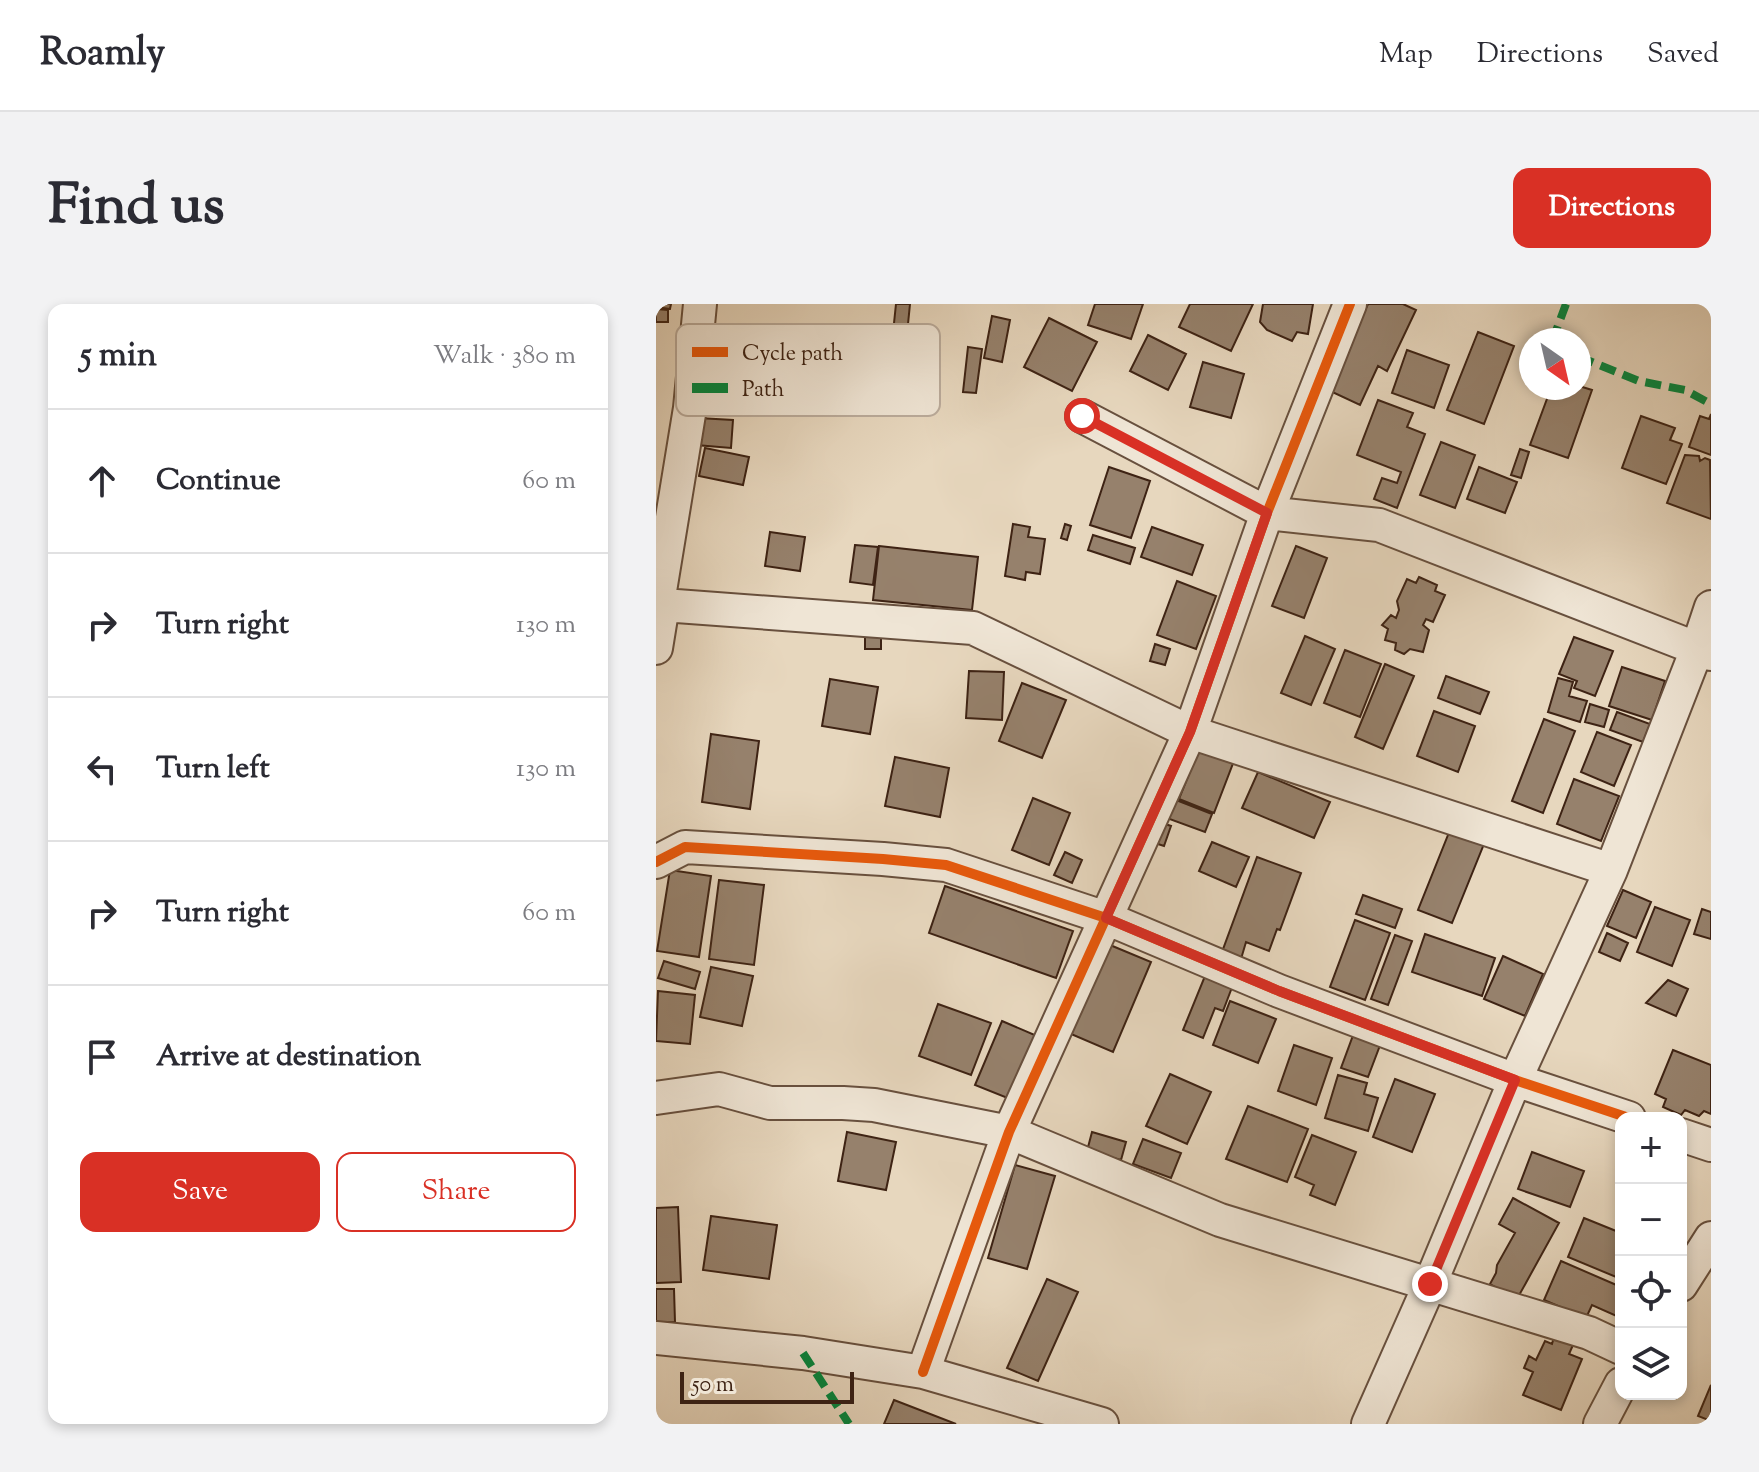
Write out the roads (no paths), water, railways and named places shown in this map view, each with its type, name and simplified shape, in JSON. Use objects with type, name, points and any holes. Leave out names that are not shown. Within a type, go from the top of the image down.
[{"type":"street","points":[[698,324],[700,304]]},
{"type":"street","points":[[923,1372],[1009,1132],[1190,732],[1267,513],[1350,304]]},
{"type":"street","points":[[656,648],[663,605],[660,591],[689,416]]},
{"type":"street","points":[[1082,416],[1267,513],[1379,525],[1704,651]]},
{"type":"street","points":[[663,605],[973,628],[1190,732],[1611,870]]},
{"type":"street","points":[[1368,1424],[1704,651],[1711,607]]},
{"type":"street","points":[[656,862],[685,847],[946,865],[1106,918],[1279,991],[1515,1080],[1615,1113]]},
{"type":"street","points":[[656,1098],[719,1089],[770,1103],[874,1105],[1009,1132],[1220,1220],[1589,1333],[1615,1345]]},
{"type":"street","points":[[1687,1137],[1711,1145]]},
{"type":"street","points":[[1687,1276],[1711,1238]]},
{"type":"street","points":[[656,1338],[803,1353],[923,1372],[1102,1424]]},
{"type":"street","points":[[1600,1424],[1615,1395]]}]
